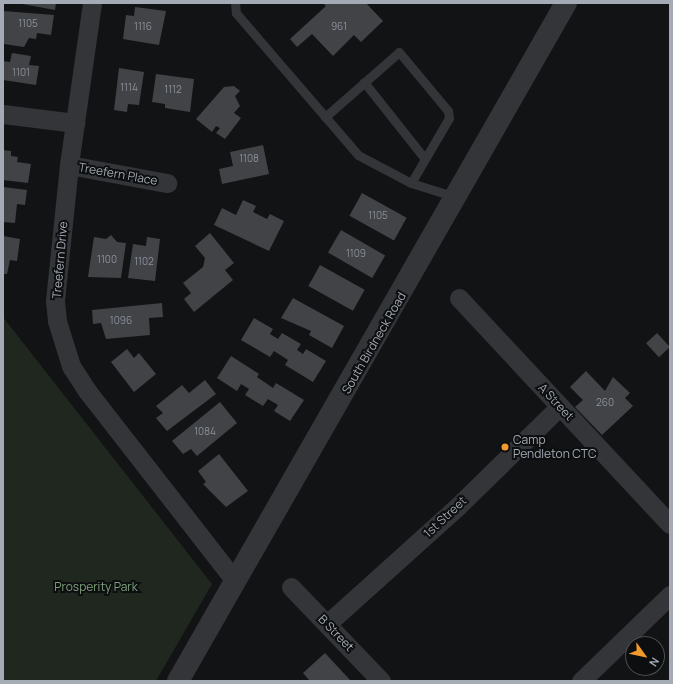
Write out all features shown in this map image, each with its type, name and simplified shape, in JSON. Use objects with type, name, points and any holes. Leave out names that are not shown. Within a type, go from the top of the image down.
[{"type":"street","name":"Treefern Drive","points":[[92,3],[69,165],[55,301],[67,355],[88,392],[235,581]]},
{"type":"street","name":"South Birdneck Road","points":[[178,681],[457,198],[566,3]]},
{"type":"street","points":[[3,114],[75,123]]},
{"type":"street","name":"Treefern Place","points":[[69,165],[167,183]]},
{"type":"street","name":"A Street","points":[[459,298],[668,518]]},
{"type":"street","name":"1st Street","points":[[327,624],[451,512],[560,406]]},
{"type":"street","name":"B Street","points":[[291,586],[381,681]]},
{"type":"street","points":[[581,681],[670,595]]},
{"type":"lane","points":[[235,3],[236,13],[358,155],[411,183],[457,198]]},
{"type":"lane","points":[[325,117],[399,52],[448,111],[449,118],[411,183]]},
{"type":"lane","points":[[364,82],[425,159]]},
{"type":"green space","name":"Prosperity Park","points":[[3,317],[212,584],[156,681],[3,681]]},
{"type":"building","points":[[17,3],[56,3],[55,10]]},
{"type":"building","points":[[323,3],[366,3],[383,21],[361,42],[354,35],[333,56],[312,34],[297,47],[290,39],[326,6]]},
{"type":"building","points":[[135,7],[166,11],[159,45],[123,39],[126,15],[134,16]]},
{"type":"building","points":[[3,11],[54,15],[51,35],[37,33],[36,39],[29,38],[24,47],[4,44]]},
{"type":"building","points":[[12,53],[31,56],[29,65],[39,66],[36,85],[3,80],[3,61],[10,62]]},
{"type":"building","points":[[119,68],[144,72],[139,105],[128,104],[127,112],[114,110]]},
{"type":"building","points":[[156,74],[194,79],[190,112],[165,108],[165,104],[152,102]]},
{"type":"building","points":[[234,86],[240,91],[235,96],[240,106],[234,113],[241,118],[225,139],[216,133],[220,128],[216,126],[212,132],[196,119],[224,87]]},
{"type":"building","points":[[263,145],[269,174],[222,184],[219,169],[233,166],[230,152]]},
{"type":"building","points":[[3,150],[11,151],[11,156],[18,157],[17,162],[31,164],[28,183],[3,180]]},
{"type":"building","points":[[3,187],[27,190],[25,205],[17,204],[15,223],[3,222]]},
{"type":"building","points":[[362,193],[407,218],[394,240],[349,216]]},
{"type":"building","points":[[243,200],[256,206],[253,212],[267,219],[270,214],[284,221],[269,251],[214,225],[222,208],[236,215]]},
{"type":"building","points":[[341,230],[385,255],[372,278],[328,253]]},
{"type":"building","points":[[210,233],[234,263],[225,270],[233,280],[194,312],[184,299],[191,293],[183,283],[203,267],[205,258],[195,246]]},
{"type":"building","points":[[111,235],[117,242],[126,243],[121,278],[88,277],[94,237],[106,239]]},
{"type":"building","points":[[3,236],[20,239],[17,261],[10,260],[7,274],[3,274]]},
{"type":"building","points":[[147,237],[160,239],[155,281],[128,278],[133,244],[146,246]]},
{"type":"building","points":[[320,265],[365,290],[353,311],[308,286]]},
{"type":"building","points":[[293,298],[344,326],[332,348],[309,335],[311,331],[281,318]]},
{"type":"building","points":[[162,303],[163,317],[149,318],[150,335],[106,339],[101,323],[93,324],[92,310]]},
{"type":"building","points":[[254,318],[273,329],[270,334],[278,339],[282,333],[301,344],[297,350],[303,354],[306,349],[326,361],[313,382],[285,365],[288,360],[274,351],[270,357],[241,340]]},
{"type":"building","points":[[657,333],[670,347],[659,357],[646,343]]},
{"type":"building","points":[[127,349],[134,358],[139,353],[156,374],[134,392],[111,362]]},
{"type":"building","points":[[231,356],[259,374],[257,377],[273,388],[276,383],[304,400],[290,421],[274,411],[278,405],[268,399],[263,406],[245,395],[249,389],[241,384],[237,391],[217,378]]},
{"type":"building","points":[[586,371],[605,391],[613,377],[630,393],[625,398],[633,406],[602,435],[575,407],[583,400],[570,387]]},
{"type":"building","points":[[205,380],[216,394],[167,431],[156,418],[163,413],[156,406],[182,385],[189,393]]},
{"type":"building","points":[[220,402],[237,423],[197,456],[191,449],[183,454],[172,441]]},
{"type":"building","points":[[219,454],[248,491],[226,507],[203,484],[206,482],[198,471]]},
{"type":"building","points":[[325,653],[351,681],[310,681],[303,673]]},
{"type":"place","name":"Camp Pendleton CTC","points":[[505,447]]}]
